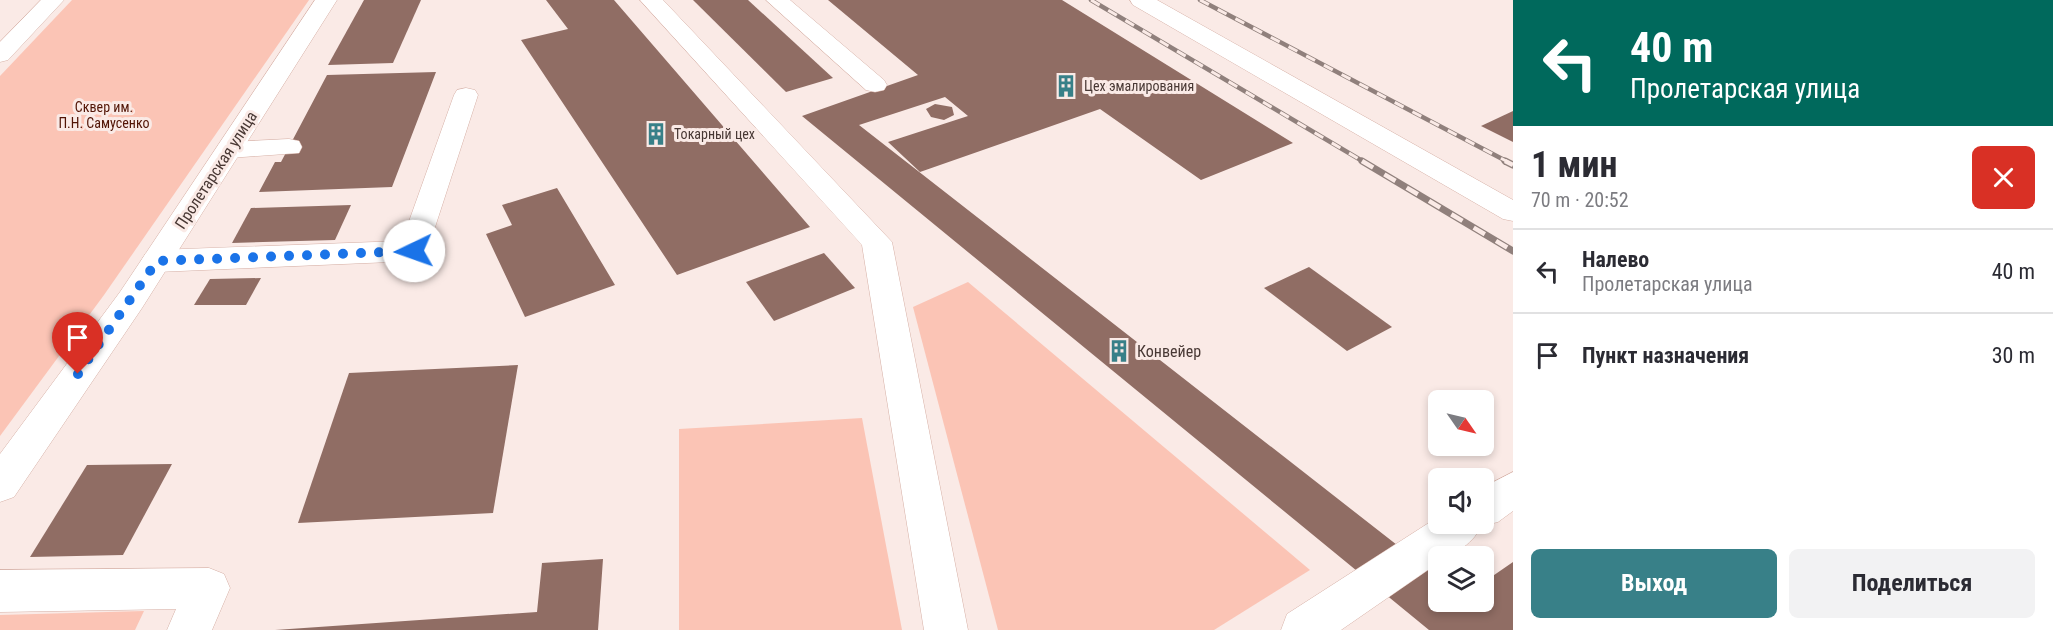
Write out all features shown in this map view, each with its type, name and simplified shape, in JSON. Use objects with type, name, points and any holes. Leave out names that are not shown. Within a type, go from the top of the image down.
[{"type":"main road","points":[[0,55],[53,0]]},
{"type":"main road","name":"Пролетарская улица","points":[[0,485],[157,261],[326,0]]},
{"type":"main road","points":[[651,0],[877,242],[946,630]]},
{"type":"main road","points":[[777,0],[875,85]]},
{"type":"main road","points":[[1141,0],[1513,212]]},
{"type":"main road","points":[[157,261],[414,251],[466,95]]},
{"type":"main road","points":[[229,150],[289,147]]},
{"type":"main road","points":[[1494,502],[1513,489]]},
{"type":"main road","points":[[1303,630],[1447,534]]},
{"type":"main road","points":[[0,591],[208,588],[189,630]]},
{"type":"green space","name":"Сквер им. П.Н. Самусенко","points":[[72,0],[309,0],[104,295],[0,436],[0,76]]},
{"type":"green space","points":[[968,282],[1310,570],[1214,630],[998,630],[913,307]]},
{"type":"green space","points":[[862,418],[902,630],[679,630],[679,429]]},
{"type":"green space","points":[[144,611],[135,630],[0,630],[0,615]]},
{"type":"building","points":[[364,0],[421,0],[393,63],[328,65]]},
{"type":"building","name":"Токарный цех","points":[[546,0],[614,0],[810,227],[677,275],[521,40],[568,29]]},
{"type":"building","points":[[693,0],[748,0],[833,78],[786,92]]},
{"type":"building","points":[[828,0],[1062,0],[1293,143],[1201,180],[1100,109],[920,172],[888,142],[968,116],[945,97],[859,125],[1428,569],[1428,612],[1494,612],[1494,575],[1513,562],[1513,630],[1429,630],[802,116],[918,75]]},
{"type":"building","points":[[436,72],[392,187],[259,192],[275,162],[281,162],[327,75]]},
{"type":"building","points":[[935,104],[952,107],[954,115],[944,120],[931,117],[926,109]]},
{"type":"building","points":[[1513,111],[1513,142],[1481,126]]},
{"type":"building","points":[[557,188],[615,285],[525,317],[486,234],[512,225],[502,205]]},
{"type":"building","points":[[351,205],[335,240],[232,243],[251,208]]},
{"type":"building","points":[[824,253],[855,288],[774,321],[746,282]]},
{"type":"building","points":[[1309,267],[1392,327],[1347,351],[1264,288]]},
{"type":"building","points":[[261,278],[246,305],[194,305],[210,279]]},
{"type":"building","points":[[518,365],[493,513],[298,523],[349,373]]},
{"type":"building","points":[[172,464],[123,555],[30,557],[87,465]]},
{"type":"building","points":[[603,559],[598,630],[275,630],[537,612],[542,563]]},
{"type":"railway","points":[[1091,0],[1364,162]]},
{"type":"railway","points":[[1200,0],[1508,162]]},
{"type":"railway","points":[[1362,161],[1513,251]]},
{"type":"railway","points":[[1505,161],[1513,165]]},
{"type":"place","name":"Цех эмалирования","points":[[1066,86]]},
{"type":"place","name":"Токарный цех","points":[[656,134]]},
{"type":"place","name":"Конвейер","points":[[1119,351]]},
{"type":"route","points":[[78,374],[157,261],[414,251]]}]
